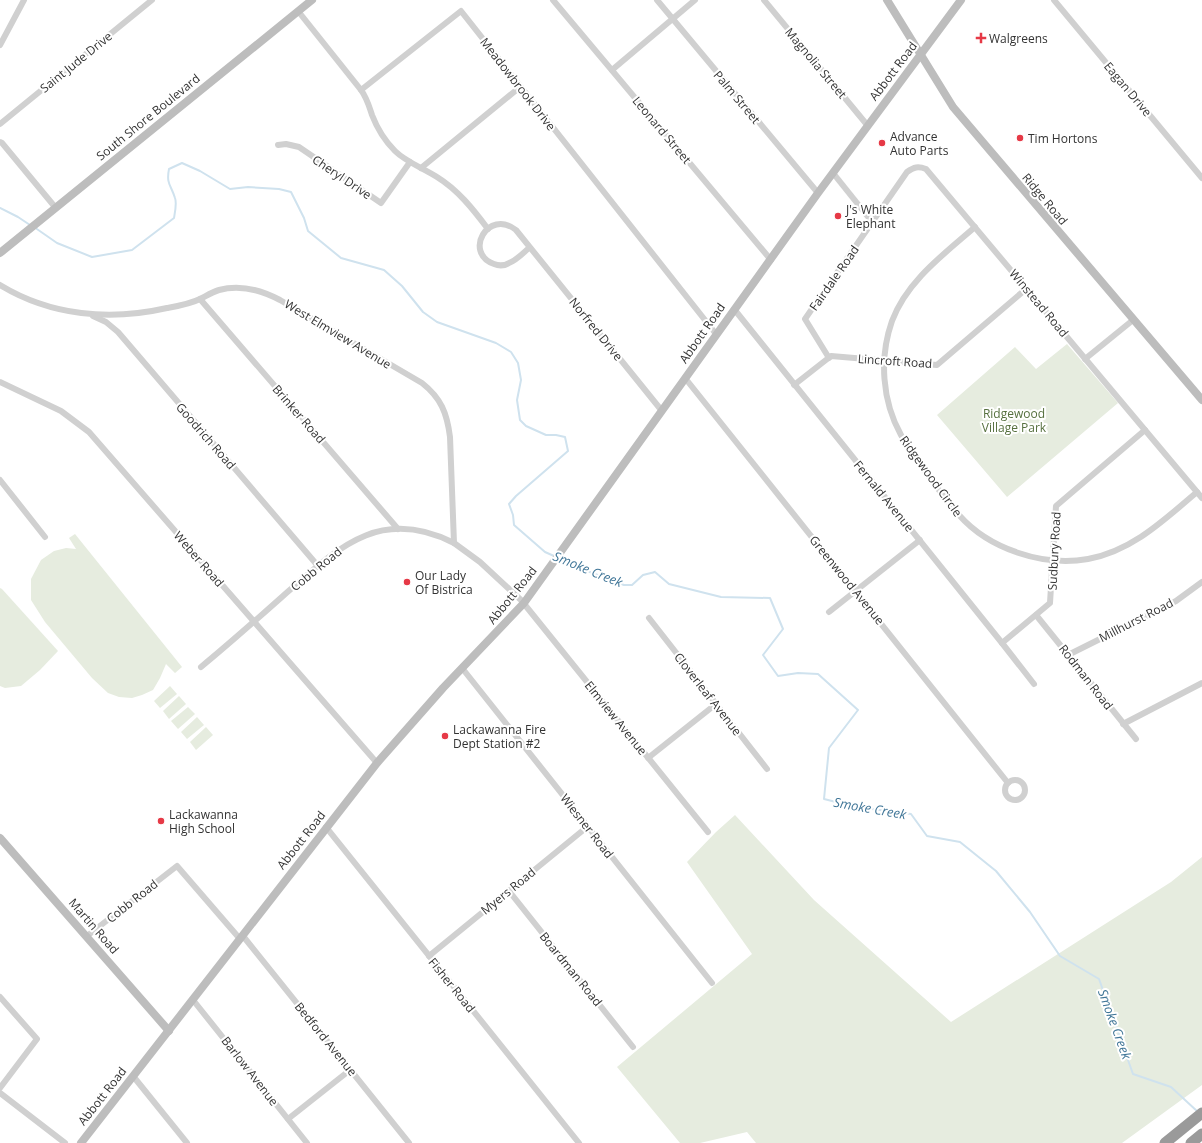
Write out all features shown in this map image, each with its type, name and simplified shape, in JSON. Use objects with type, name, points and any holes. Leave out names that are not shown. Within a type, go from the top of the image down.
[{"type":"highway","points":[[1165,1143],[1202,1113]]},
{"type":"street","points":[[0,45],[24,0]]},
{"type":"street","name":"Saint Jude Drive","points":[[0,124],[152,0]]},
{"type":"street","name":"South Shore Boulevard","points":[[0,253],[312,0]]},
{"type":"street","name":"Leonard Street","points":[[553,0],[771,260]]},
{"type":"street","name":"Palm Street","points":[[657,0],[818,193]]},
{"type":"street","points":[[612,70],[695,0]]},
{"type":"street","name":"Magnolia Street","points":[[764,0],[868,126]]},
{"type":"street","name":"Ridge Road","points":[[887,0],[953,107],[1202,400]]},
{"type":"street","name":"Abbott Road","points":[[81,1143],[377,762],[462,668],[524,603],[818,193],[961,0]]},
{"type":"street","name":"Eagan Drive","points":[[1054,0],[1202,178]]},
{"type":"street","points":[[298,11],[366,96],[372,115],[383,136],[396,152],[410,162],[437,177],[462,197],[488,229],[482,236],[480,243],[482,255],[490,263],[497,265],[508,264],[529,248]]},
{"type":"street","name":"Meadowbrook Drive","points":[[361,90],[461,11],[716,334]]},
{"type":"street","points":[[421,168],[520,87]]},
{"type":"street","points":[[0,142],[55,208]]},
{"type":"street","name":"Cheryl Drive","points":[[278,145],[286,144],[299,148],[381,203],[410,162]]},
{"type":"street","name":"Winstead Road","points":[[874,221],[907,172],[917,166],[930,172],[1026,289],[1202,498]]},
{"type":"street","points":[[833,173],[874,221]]},
{"type":"street","name":"Fairdale Road","points":[[829,358],[805,319],[874,221]]},
{"type":"street","name":"Norfred Drive","points":[[488,229],[490,226],[501,224],[512,227],[662,411]]},
{"type":"street","name":"Ridgewood Circle","points":[[975,227],[933,263],[903,300],[892,321],[884,360],[887,398],[901,435],[917,460],[959,515],[975,529],[1004,547],[1035,557],[1053,559],[1088,559],[1112,552],[1127,545],[1153,529],[1197,492]]},
{"type":"street","name":"West Elmview Avenue","points":[[0,285],[42,304],[87,314],[104,316],[138,314],[167,308],[200,299],[210,293],[226,288],[247,288],[266,293],[280,300],[425,386],[441,404],[448,421],[450,437],[454,543]]},
{"type":"street","name":"Lincroft Road","points":[[829,358],[832,356],[937,365],[1026,289]]},
{"type":"street","name":"Brinker Road","points":[[200,299],[398,529]]},
{"type":"street","name":"Fernald Avenue","points":[[734,309],[1034,684]]},
{"type":"street","name":"Goodrich Road","points":[[87,314],[106,322],[118,332],[318,566]]},
{"type":"street","points":[[1086,359],[1133,320]]},
{"type":"street","points":[[794,385],[829,358]]},
{"type":"street","name":"Greenwood Avenue","points":[[685,378],[1008,782]]},
{"type":"street","name":"Weber Road","points":[[0,382],[61,411],[89,432],[377,762]]},
{"type":"street","name":"Sudbury Road","points":[[1002,643],[1050,603],[1056,506],[1145,430]]},
{"type":"street","points":[[0,480],[45,537]]},
{"type":"street","name":"Cobb Road","points":[[201,667],[318,566],[351,541],[377,532],[398,529],[424,532],[441,536],[454,543]]},
{"type":"street","points":[[829,612],[920,540]]},
{"type":"street","points":[[454,543],[480,562],[524,603]]},
{"type":"street","name":"Millhurst Road","points":[[1068,655],[1176,601],[1202,582]]},
{"type":"street","name":"Elmview Avenue","points":[[524,603],[708,832]]},
{"type":"street","name":"Rodman Road","points":[[1036,615],[1136,740]]},
{"type":"street","name":"Cloverleaf Avenue","points":[[649,618],[767,769]]},
{"type":"street","name":"Wiesner Road","points":[[462,668],[712,983]]},
{"type":"street","points":[[1123,724],[1202,683]]},
{"type":"street","points":[[648,758],[716,704]]},
{"type":"street","name":"Fisher Road","points":[[326,827],[579,1143]]},
{"type":"street","name":"Myers Road","points":[[429,956],[587,827]]},
{"type":"street","name":"Martin Road","points":[[0,838],[169,1031]]},
{"type":"street","name":"Cobb Road","points":[[87,936],[177,866]]},
{"type":"street","name":"Bedford Avenue","points":[[177,866],[241,937],[408,1143]]},
{"type":"street","name":"Boardman Road","points":[[508,891],[633,1047]]},
{"type":"street","points":[[0,997],[37,1039],[0,1088]]},
{"type":"street","name":"Barlow Avenue","points":[[193,1000],[307,1143]]},
{"type":"street","points":[[288,1119],[350,1070]]},
{"type":"street","points":[[133,1076],[187,1143]]},
{"type":"street","points":[[0,1093],[65,1143]]},
{"type":"green space","name":"Ridgewood Village Park","points":[[1067,344],[1118,403],[1007,497],[937,415],[1015,347],[1036,369]]},
{"type":"green space","points":[[75,534],[182,667],[175,673],[166,664],[153,690],[132,698],[119,697],[108,693],[92,678],[45,622],[31,600],[31,579],[41,560],[54,551],[66,548],[76,549],[69,538]]},
{"type":"green space","points":[[0,588],[58,651],[40,670],[21,686],[5,688],[0,686]]},
{"type":"green space","points":[[170,686],[177,694],[160,708],[154,701]]},
{"type":"green space","points":[[179,696],[186,704],[169,719],[163,711]]},
{"type":"green space","points":[[188,707],[195,714],[178,729],[171,721]]},
{"type":"green space","points":[[197,717],[204,725],[187,739],[181,732]]},
{"type":"green space","points":[[206,727],[213,735],[196,750],[190,742]]},
{"type":"green space","points":[[735,815],[814,900],[951,1022],[1171,882],[1202,857],[1202,1085],[1122,1143],[756,1143],[747,1132],[700,1143],[680,1143],[617,1067],[752,954],[687,862]]},
{"type":"waterway","name":"Smoke Creek","points":[[34,227],[57,243],[92,257],[132,250],[174,218],[176,200],[168,174],[169,169],[182,163],[200,171],[230,189],[248,187],[279,189],[291,192],[304,218],[308,231],[341,258],[384,270],[402,286],[423,312],[437,322],[496,343],[511,352],[518,363],[521,380],[517,400],[520,420],[526,426],[546,435],[565,437],[568,451],[516,496],[509,504],[513,515],[514,525],[545,552],[554,556]]},
{"type":"waterway","name":"Smoke Creek","points":[[0,208],[30,225]]},
{"type":"waterway","name":"Smoke Creek","points":[[558,558],[574,566],[624,585],[632,585],[643,575],[655,572],[669,584],[721,597],[770,598],[783,629],[763,655],[778,676],[798,673],[818,674],[858,710],[829,748],[824,799],[856,807],[911,814],[927,836],[960,842],[996,871],[1030,912],[1060,956],[1099,979],[1133,1074],[1171,1087],[1198,1112]]},
{"type":"place","name":"Walgreens","points":[[981,38]]},
{"type":"place","name":"Tim Hortons","points":[[1020,138]]},
{"type":"place","name":"Advance Auto Parts","points":[[882,143]]},
{"type":"place","name":"J's White Elephant","points":[[838,216]]},
{"type":"place","name":"Our Lady Of Bistrica","points":[[407,582]]},
{"type":"place","name":"Lackawanna Fire Dept Station #2","points":[[445,736]]},
{"type":"place","name":"Lackawanna High School","points":[[161,821]]}]
